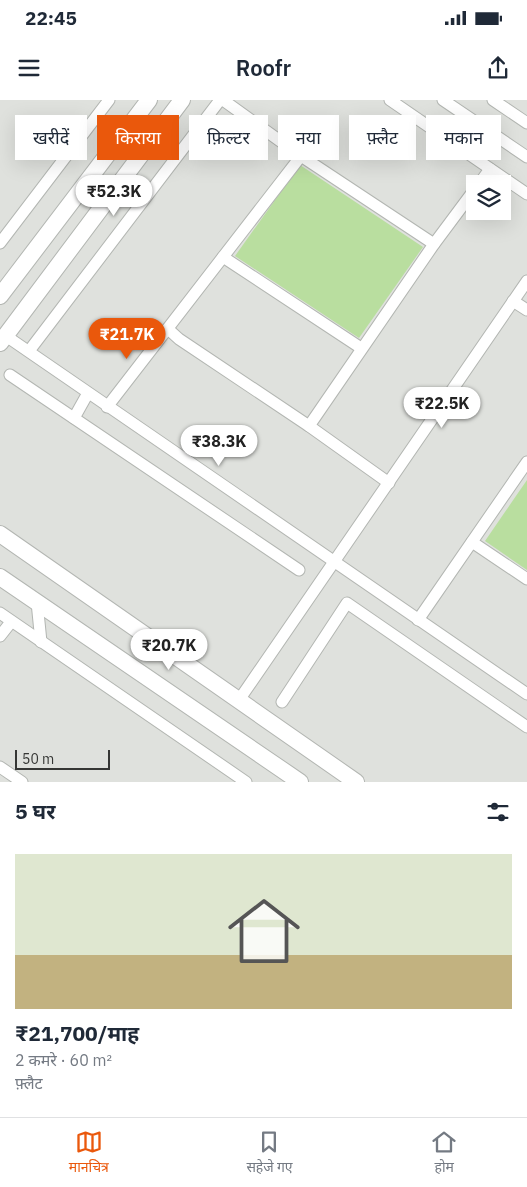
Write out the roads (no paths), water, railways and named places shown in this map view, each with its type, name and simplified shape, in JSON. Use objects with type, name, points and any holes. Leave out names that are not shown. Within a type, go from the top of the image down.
[{"type":"street","points":[[0,243],[109,100]]},
{"type":"street","points":[[0,296],[150,100]]},
{"type":"street","points":[[182,100],[3,340],[29,351],[107,407],[527,694]]},
{"type":"street","points":[[29,351],[222,100],[278,140]]},
{"type":"street","points":[[390,100],[527,194]]},
{"type":"street","points":[[443,100],[527,157]]},
{"type":"street","points":[[493,100],[527,123]]},
{"type":"street","points":[[107,407],[298,160]]},
{"type":"street","points":[[307,160],[434,244]]},
{"type":"street","points":[[486,175],[490,169]]},
{"type":"street","points":[[309,426],[361,348],[466,201]]},
{"type":"street","points":[[223,257],[361,348]]},
{"type":"street","points":[[239,700],[527,281]]},
{"type":"street","points":[[513,301],[527,310]]},
{"type":"street","points":[[168,329],[179,339],[309,426],[389,483]]},
{"type":"street","points":[[10,375],[299,570]]},
{"type":"street","points":[[74,418],[88,393]]},
{"type":"street","points":[[418,620],[527,462]]},
{"type":"street","points":[[0,534],[356,782]]},
{"type":"street","points":[[472,542],[527,579]]},
{"type":"street","points":[[0,577],[300,782]]},
{"type":"street","points":[[37,602],[41,642]]},
{"type":"street","points":[[282,702],[347,603],[527,727]]},
{"type":"street","points":[[0,613],[246,782]]},
{"type":"street","points":[[0,636],[11,622]]},
{"type":"street","points":[[0,767],[22,782]]}]
